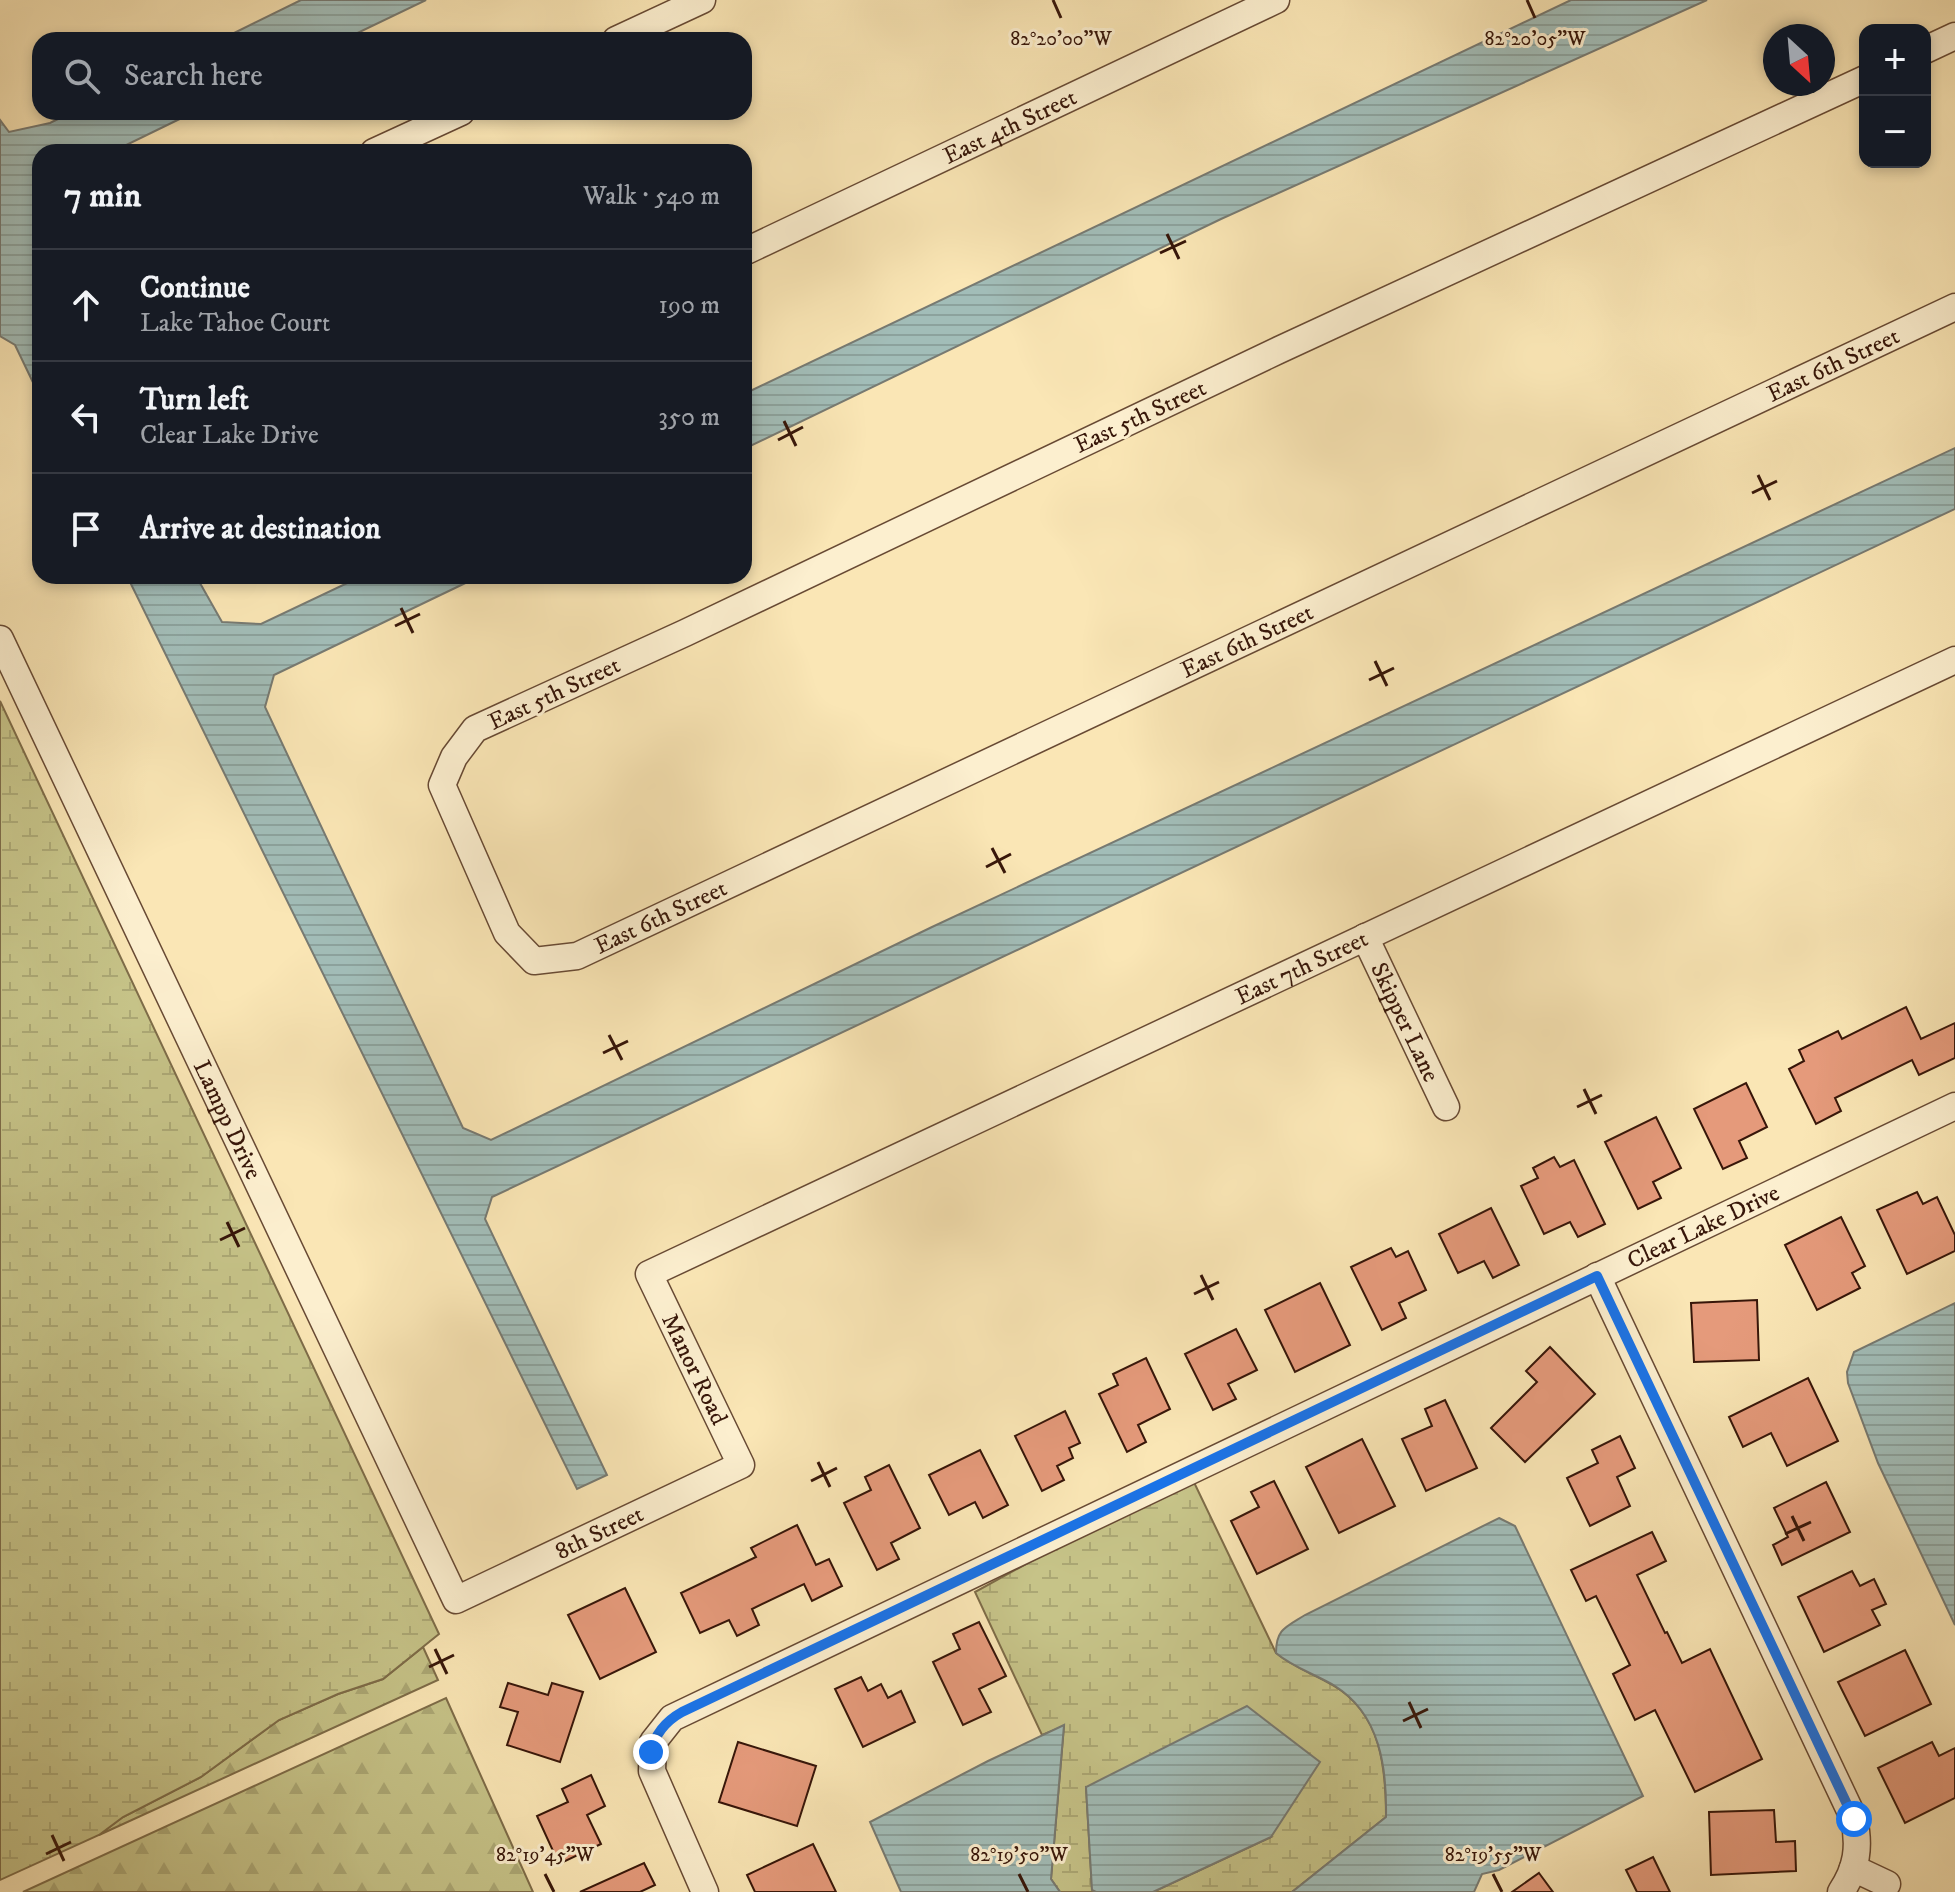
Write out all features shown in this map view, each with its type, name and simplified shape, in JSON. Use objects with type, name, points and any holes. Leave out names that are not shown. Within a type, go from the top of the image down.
[{"type":"street","points":[[633,32],[702,0]]},
{"type":"street","name":"East 4th Street","points":[[752,248],[1276,0]]},
{"type":"street","points":[[1931,47],[1955,36]]},
{"type":"street","name":"East 5th Street","points":[[534,961],[507,933],[442,785],[454,757],[475,729],[685,633],[1279,350],[1859,82]]},
{"type":"street","points":[[391,144],[444,120]]},
{"type":"street","name":"East 6th Street","points":[[534,961],[577,956],[1955,307]]},
{"type":"street","name":"Lampp Drive","points":[[0,639],[456,1600]]},
{"type":"street","name":"East 7th Street","points":[[649,1274],[1955,660]]},
{"type":"street","name":"Skipper Lane","points":[[1365,937],[1446,1107]]},
{"type":"street","name":"Clear Lake Drive","points":[[705,1892],[652,1771],[643,1737],[682,1712],[1955,1106]]},
{"type":"street","name":"Manor Road","points":[[649,1274],[741,1465]]},
{"type":"street","points":[[1597,1276],[1854,1819],[1857,1856],[1841,1892]]},
{"type":"street","name":"8th Street","points":[[456,1600],[741,1465]]},
{"type":"street","points":[[1853,1868],[1887,1884]]},
{"type":"green space","points":[[0,701],[439,1634],[383,1679],[338,1694],[279,1720],[201,1777],[123,1817],[99,1835],[0,1880]]},
{"type":"green space","points":[[1190,1474],[1276,1653],[1334,1686],[1362,1711],[1378,1743],[1386,1817],[1292,1892],[1153,1892],[1271,1837],[1086,1787],[1092,1889],[1096,1892],[1060,1892],[1051,1879],[1064,1726],[1042,1735],[975,1592]]},
{"type":"green space","points":[[423,1647],[438,1680],[99,1835],[123,1817],[201,1777],[279,1720],[338,1694],[383,1679]]},
{"type":"green space","points":[[446,1698],[533,1892],[23,1892]]},
{"type":"water","points":[[301,0],[426,0],[360,32],[236,32]]},
{"type":"water","points":[[1571,0],[1707,0],[1221,219],[752,445],[752,390]]},
{"type":"water","points":[[0,120],[9,132],[56,120],[178,120],[128,144],[32,144],[32,380],[15,345],[0,336]]},
{"type":"water","points":[[1955,448],[1955,509],[492,1197],[485,1219],[607,1475],[577,1489],[131,584],[201,584],[222,622],[261,624],[345,584],[463,584],[274,675],[265,707],[463,1128],[491,1140],[932,927]]},
{"type":"water","points":[[1955,1303],[1955,1625],[1878,1463],[1848,1383],[1847,1372],[1854,1352]]},
{"type":"water","points":[[1499,1518],[1515,1526],[1643,1796],[1499,1870],[1482,1874],[1474,1892],[1292,1892],[1386,1817],[1386,1798],[1378,1744],[1362,1711],[1335,1686],[1276,1653],[1280,1634],[1305,1615]]},
{"type":"water","points":[[1247,1706],[1320,1762],[1271,1837],[1153,1892],[1092,1890],[1086,1787]]},
{"type":"water","points":[[1064,1725],[1051,1879],[1060,1892],[901,1892],[870,1822]]},
{"type":"building","points":[[1906,1007],[1921,1039],[1955,1023],[1955,1058],[1919,1075],[1912,1060],[1835,1098],[1841,1111],[1816,1124],[1789,1069],[1804,1061],[1799,1050],[1838,1031],[1842,1039]]},
{"type":"building","points":[[1746,1083],[1767,1127],[1739,1141],[1747,1158],[1723,1169],[1694,1109]]},
{"type":"building","points":[[1656,1117],[1681,1168],[1653,1182],[1661,1198],[1638,1209],[1605,1142]]},
{"type":"building","points":[[1554,1157],[1560,1167],[1574,1160],[1605,1224],[1578,1237],[1570,1222],[1544,1234],[1521,1186],[1538,1178],[1533,1168]]},
{"type":"building","points":[[1917,1192],[1923,1204],[1937,1197],[1955,1235],[1955,1251],[1907,1274],[1877,1210]]},
{"type":"building","points":[[1491,1208],[1519,1265],[1493,1278],[1484,1261],[1458,1273],[1439,1234]]},
{"type":"building","points":[[1841,1217],[1865,1266],[1852,1273],[1860,1288],[1817,1310],[1785,1245]]},
{"type":"building","points":[[1391,1248],[1396,1257],[1408,1251],[1426,1290],[1399,1303],[1406,1318],[1382,1330],[1351,1267]]},
{"type":"building","points":[[1320,1283],[1350,1345],[1295,1372],[1265,1310]]},
{"type":"building","points":[[1757,1300],[1759,1360],[1694,1362],[1691,1303]]},
{"type":"building","points":[[1236,1329],[1257,1370],[1228,1384],[1236,1399],[1213,1410],[1185,1354]]},
{"type":"building","points":[[1550,1347],[1595,1394],[1525,1462],[1491,1428],[1537,1382],[1526,1371]]},
{"type":"building","points":[[1146,1358],[1170,1409],[1138,1425],[1146,1442],[1127,1452],[1099,1394],[1118,1385],[1113,1374]]},
{"type":"building","points":[[1808,1378],[1838,1441],[1787,1466],[1771,1433],[1743,1447],[1729,1417]]},
{"type":"building","points":[[1445,1400],[1477,1468],[1426,1491],[1402,1439],[1432,1426],[1425,1409]]},
{"type":"building","points":[[1065,1411],[1080,1443],[1069,1448],[1073,1458],[1057,1466],[1064,1480],[1042,1491],[1015,1436]]},
{"type":"building","points":[[1620,1436],[1635,1468],[1617,1477],[1630,1506],[1590,1526],[1567,1478],[1598,1463],[1592,1450]]},
{"type":"building","points":[[1362,1439],[1395,1506],[1339,1533],[1306,1467]]},
{"type":"building","points":[[980,1450],[1008,1505],[983,1518],[975,1502],[949,1515],[929,1475]]},
{"type":"building","points":[[889,1465],[920,1528],[891,1543],[899,1559],[877,1570],[844,1503],[871,1490],[865,1477]]},
{"type":"building","points":[[1274,1481],[1308,1549],[1257,1574],[1231,1521],[1259,1507],[1251,1492]]},
{"type":"building","points":[[1826,1482],[1850,1532],[1782,1565],[1773,1545],[1788,1537],[1774,1508]]},
{"type":"building","points":[[797,1525],[816,1565],[829,1559],[842,1586],[812,1601],[804,1584],[752,1609],[759,1625],[737,1636],[729,1620],[700,1633],[681,1593],[756,1557],[751,1548]]},
{"type":"building","points":[[1652,1532],[1666,1561],[1637,1575],[1665,1633],[1682,1663],[1710,1649],[1762,1759],[1695,1792],[1655,1710],[1635,1720],[1613,1674],[1630,1665],[1596,1596],[1586,1601],[1571,1570]]},
{"type":"building","points":[[1852,1571],[1860,1586],[1874,1579],[1886,1604],[1872,1610],[1880,1625],[1824,1652],[1798,1597]]},
{"type":"building","points":[[625,1588],[656,1652],[600,1679],[568,1615]]},
{"type":"building","points":[[979,1622],[1006,1676],[979,1689],[991,1712],[963,1725],[933,1662],[960,1649],[953,1634]]},
{"type":"building","points":[[1905,1650],[1931,1704],[1865,1736],[1838,1682]]},
{"type":"building","points":[[861,1677],[868,1691],[881,1684],[888,1698],[901,1691],[915,1722],[863,1747],[835,1689]]},
{"type":"building","points":[[508,1683],[548,1695],[552,1683],[583,1692],[560,1762],[507,1745],[518,1712],[500,1707]]},
{"type":"building","points":[[738,1742],[816,1766],[797,1826],[719,1802]]},
{"type":"building","points":[[1932,1742],[1939,1756],[1955,1748],[1955,1798],[1905,1823],[1878,1768]]},
{"type":"building","points":[[591,1775],[605,1806],[587,1815],[601,1844],[559,1864],[537,1816],[568,1802],[562,1789]]},
{"type":"building","points":[[1774,1810],[1776,1842],[1795,1841],[1796,1871],[1711,1875],[1709,1812]]},
{"type":"building","points":[[813,1844],[836,1892],[755,1892],[747,1875]]},
{"type":"building","points":[[1653,1857],[1670,1892],[1637,1892],[1626,1870]]},
{"type":"building","points":[[644,1863],[655,1885],[640,1892],[580,1892]]},
{"type":"building","points":[[1539,1873],[1553,1892],[1512,1892]]},
{"type":"route","points":[[651,1752],[657,1734],[682,1712],[1597,1276],[1854,1819]]}]
